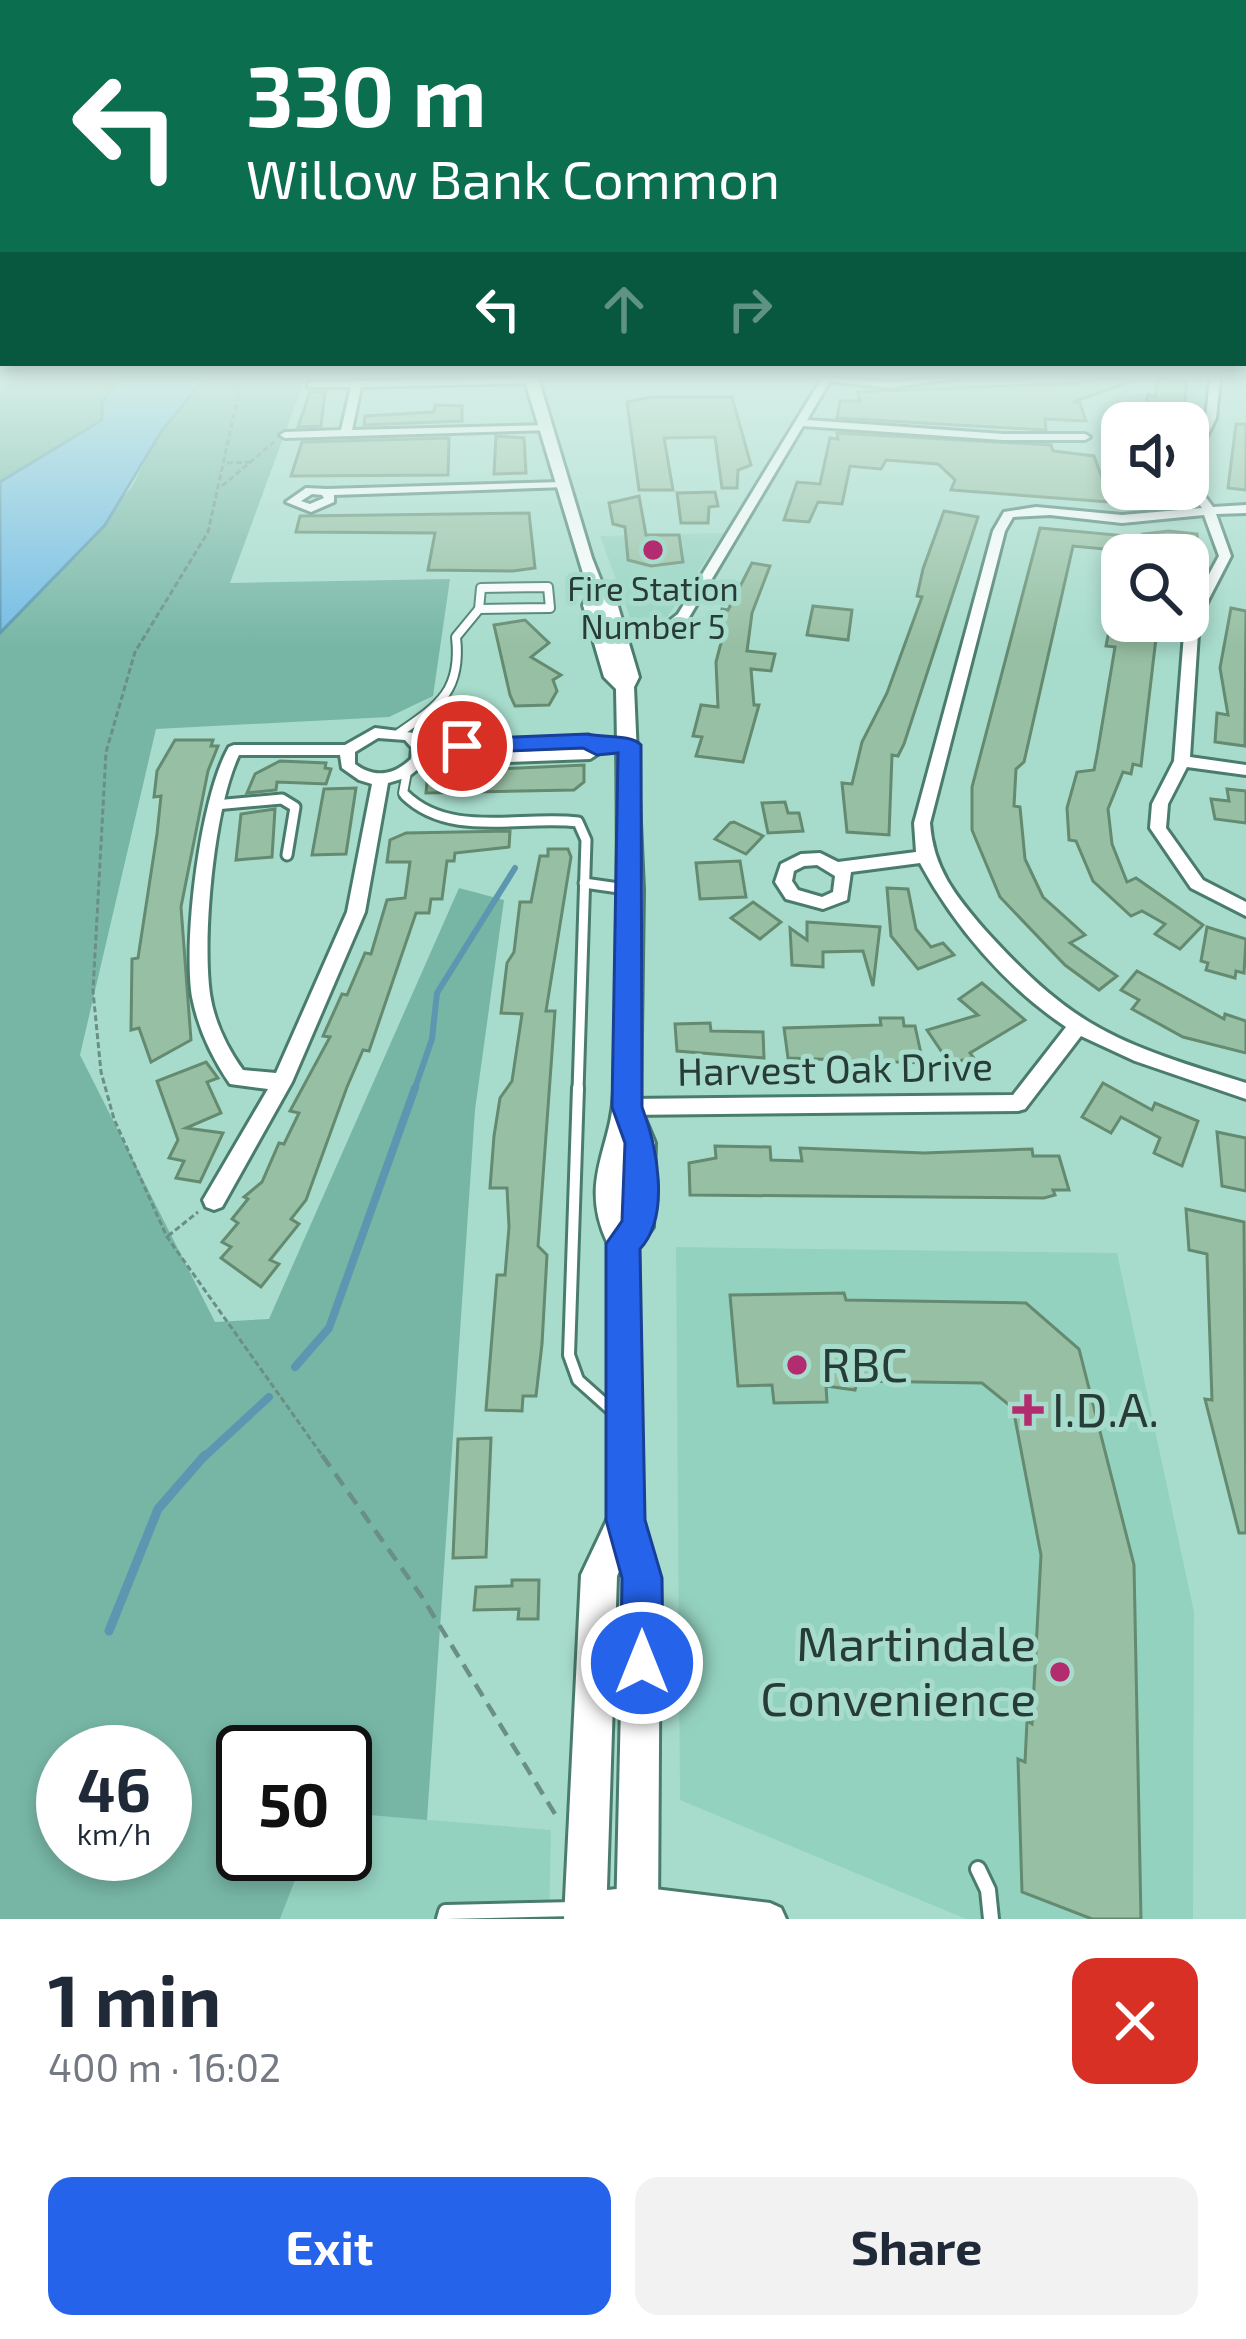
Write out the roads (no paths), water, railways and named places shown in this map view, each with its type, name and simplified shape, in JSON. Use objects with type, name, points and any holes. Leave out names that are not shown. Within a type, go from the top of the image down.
[{"type":"main road","points":[[557,468],[597,593],[608,603],[621,639],[630,677],[625,687],[632,890],[627,1107],[640,1143],[639,1227],[623,1244],[625,1520],[642,1578],[637,1911]]},
{"type":"main road","points":[[597,593],[592,605],[613,676],[625,687]]},
{"type":"main road","points":[[585,1914],[599,1575],[625,1520]]},
{"type":"street","points":[[621,639],[669,628],[683,616],[773,468]]},
{"type":"street","points":[[327,492],[562,485]]},
{"type":"street","points":[[1209,508],[1246,509]]},
{"type":"street","points":[[1193,510],[1125,519],[1035,511],[1008,515],[999,531],[932,779],[922,824],[925,857],[994,952],[1078,1025],[1144,1058],[1246,1091]]},
{"type":"street","points":[[1209,510],[1225,556],[1192,618],[1182,761],[1160,804],[1158,828],[1197,884],[1246,910]]},
{"type":"street","points":[[282,1082],[237,1078],[223,1059],[200,993],[217,784],[234,750],[348,750],[375,734],[399,733],[415,760]]},
{"type":"street","points":[[348,750],[351,771],[380,779],[415,760],[590,754],[597,747],[630,745]]},
{"type":"street","points":[[1182,761],[1246,770]]},
{"type":"street","points":[[214,1200],[282,1082],[356,912],[380,779]]},
{"type":"street","points":[[838,868],[925,857]]},
{"type":"street","name":"Harvest Oak Drive","points":[[627,1107],[1018,1102],[1078,1025]]},
{"type":"street","points":[[585,1914],[637,1911],[770,1919]]},
{"type":"lane","points":[[399,733],[456,692],[462,672],[457,637],[479,609],[481,589],[548,587],[550,608],[479,609]]},
{"type":"lane","points":[[415,760],[404,793],[412,806],[431,816],[578,822],[586,840],[569,1355],[578,1380],[627,1424]]},
{"type":"lane","points":[[214,805],[282,799],[295,807],[286,855]]},
{"type":"lane","points":[[584,883],[632,890]]},
{"type":"lane","points":[[978,1869],[988,1890],[991,1919]]},
{"type":"lane","points":[[444,1919],[446,1912],[509,1906],[585,1914]]},
{"type":"water","points":[[24,468],[140,468],[105,525],[0,633],[0,482]]},
{"type":"waterway","points":[[414,1091],[432,1039],[437,993],[515,868]]},
{"type":"waterway","points":[[295,1367],[329,1328],[415,1088]]},
{"type":"waterway","points":[[203,1458],[269,1397]]},
{"type":"waterway","points":[[109,1631],[158,1509],[205,1455]]},
{"type":"place","name":"Fire Station Number 5","points":[[653,550]]},
{"type":"place","name":"RBC","points":[[797,1365]]},
{"type":"place","name":"I.D.A.","points":[[1028,1410]]},
{"type":"place","name":"Martindale Convenience","points":[[1060,1672]]}]
